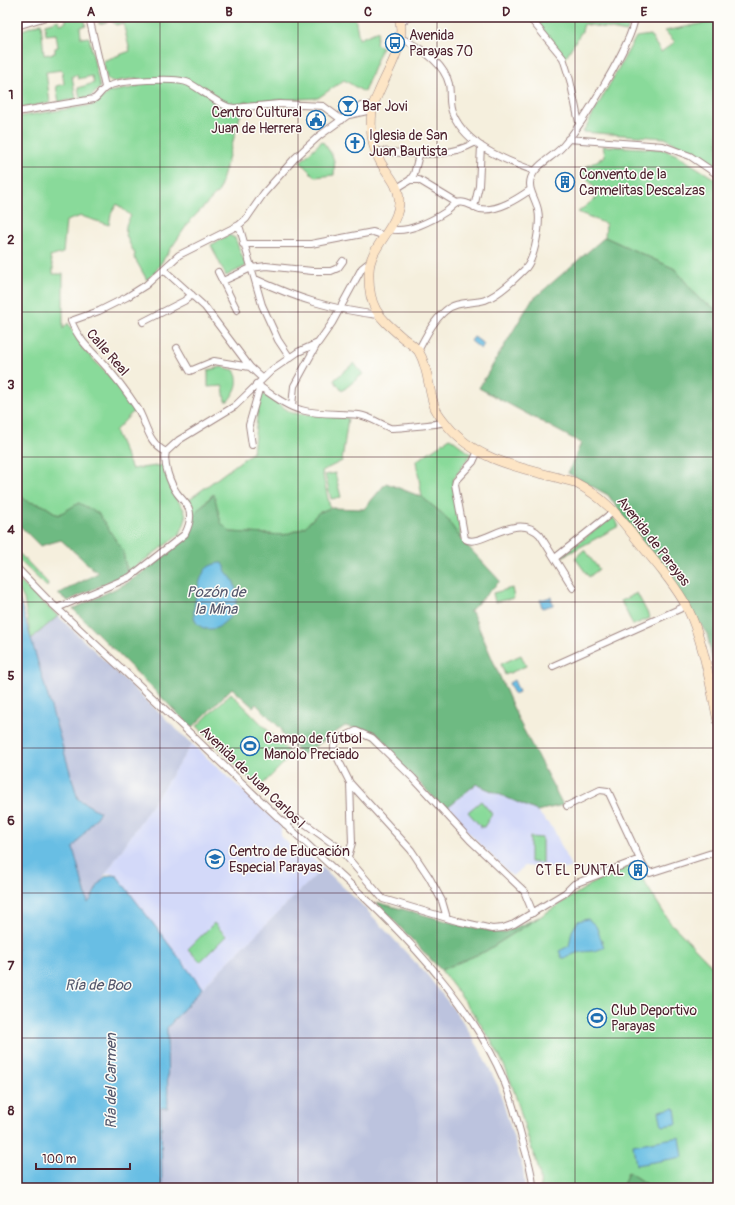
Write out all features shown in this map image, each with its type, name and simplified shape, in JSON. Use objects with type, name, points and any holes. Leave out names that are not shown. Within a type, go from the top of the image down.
[{"type":"street","points":[[17,26],[46,17]]},
{"type":"street","points":[[17,112],[94,100],[101,94],[105,87],[89,17]]},
{"type":"street","points":[[408,17],[400,20],[401,38],[399,47],[373,107],[371,123],[372,136],[381,163],[397,188],[398,209],[370,264],[369,284],[371,298],[378,315],[418,351],[436,321],[445,310],[460,304],[479,301],[491,297],[510,282],[531,261],[535,247],[539,216],[536,203],[530,190],[530,179],[535,171],[557,152],[579,123],[626,46],[631,34],[635,17]]},
{"type":"street","points":[[529,17],[563,58],[570,80],[579,123]]},
{"type":"street","points":[[401,38],[418,47],[440,67],[448,82],[449,101],[454,116],[479,144],[506,159],[535,171]]},
{"type":"street","points":[[105,87],[136,81],[178,79],[188,82],[228,107],[234,108],[279,104],[323,106],[342,120]]},
{"type":"street","name":"Calle Real","points":[[166,452],[153,443],[139,410],[124,388],[86,347],[75,332],[71,321],[99,311],[127,297],[146,285],[179,255],[239,225],[246,219],[264,193],[295,158],[319,136],[361,106],[373,107]]},
{"type":"street","name":"Calle Real","points":[[348,116],[361,113],[373,107]]},
{"type":"street","points":[[361,113],[365,115],[371,123]]},
{"type":"street","points":[[568,139],[663,146],[690,156],[718,175]]},
{"type":"street","points":[[376,151],[419,155],[450,152],[479,144]]},
{"type":"street","points":[[474,207],[480,180],[479,144]]},
{"type":"street","points":[[397,188],[410,180],[414,174],[419,155]]},
{"type":"street","points":[[410,180],[423,182],[457,203],[464,203],[484,209],[497,208],[530,190]]},
{"type":"street","points":[[243,244],[311,244],[373,232],[387,232],[416,226],[437,216],[457,203]]},
{"type":"street","points":[[239,225],[243,244],[262,305],[271,327],[290,358]]},
{"type":"street","points":[[223,281],[251,268],[272,266],[301,271],[326,271],[338,268],[343,261]]},
{"type":"street","points":[[292,406],[294,386],[362,268],[366,264],[370,264]]},
{"type":"street","points":[[164,270],[205,307],[250,367],[262,378]]},
{"type":"street","points":[[218,272],[237,310]]},
{"type":"street","points":[[255,279],[293,296],[339,310],[378,315]]},
{"type":"street","points":[[143,322],[192,295]]},
{"type":"street","points":[[252,445],[249,425],[258,385],[262,378],[290,358],[318,343]]},
{"type":"street","points":[[178,348],[190,371],[214,361],[250,367]]},
{"type":"street","name":"Avenida de Parayas","points":[[418,351],[435,407],[454,435],[478,451],[500,462],[574,482],[597,495],[614,511],[668,578],[686,606],[703,652],[718,722]]},
{"type":"street","points":[[57,608],[130,577],[185,534],[188,528],[189,511],[187,505],[176,492],[166,463],[166,452],[179,440],[235,406],[258,385]]},
{"type":"street","points":[[258,385],[301,410],[361,416],[377,420],[392,428],[445,422]]},
{"type":"street","points":[[478,451],[473,462],[459,476],[455,484],[465,539],[472,541],[505,529],[525,527],[534,529],[540,535],[573,588]]},
{"type":"street","points":[[555,558],[614,511]]},
{"type":"street","name":"Avenida de Juan Carlos I","points":[[17,568],[57,608],[393,928],[442,981],[481,1035],[498,1067],[514,1109],[531,1172],[533,1188]]},
{"type":"street","points":[[553,666],[686,606]]},
{"type":"street","points":[[447,918],[446,911],[437,891],[411,850],[350,782],[334,749],[336,742],[342,736],[356,732],[372,738],[413,778],[470,840],[524,891],[533,913]]},
{"type":"street","points":[[348,857],[352,843],[350,782]]},
{"type":"street","points":[[567,806],[600,790],[608,791],[640,859],[647,872],[650,873],[718,851]]},
{"type":"street","points":[[285,824],[296,818],[339,848],[383,899],[475,926],[497,929],[514,924],[533,913],[565,893],[574,884],[640,859]]},
{"type":"shaded area","points":[[58,616],[192,744],[88,903],[73,848],[100,812],[78,799],[31,639]]},
{"type":"shaded area","name":"Centro de Educación Especial Parayas","points":[[192,744],[281,826],[281,836],[294,849],[303,848],[323,868],[202,988],[117,876],[110,873],[105,875]]},
{"type":"shaded area","points":[[476,784],[537,811],[554,830],[571,867],[565,869],[525,866],[512,876],[445,809]]},
{"type":"shaded area","points":[[323,868],[361,904],[428,976],[461,1019],[479,1048],[498,1086],[523,1169],[525,1188],[162,1188],[161,1108],[168,1108],[167,1028],[202,988]]},
{"type":"green space","points":[[84,17],[86,25],[80,27],[81,38],[89,37],[100,88],[90,97],[80,99],[78,88],[94,83],[92,76],[78,79],[77,75],[72,76],[76,99],[59,102],[56,86],[64,84],[62,70],[46,72],[50,103],[17,108],[17,32],[41,23],[44,55],[55,53],[55,48],[58,47],[56,34],[46,35],[45,24],[59,20],[60,24],[66,22],[66,18]]},
{"type":"green space","points":[[98,17],[355,17],[359,39],[378,31],[376,44],[382,47],[364,92],[344,80],[318,98],[244,102],[219,191],[189,222],[155,272],[147,280],[134,257],[135,254],[126,235],[126,226],[131,216],[117,204],[111,214],[109,225],[81,216],[66,221],[63,253],[50,257],[53,267],[53,274],[63,274],[63,329],[68,323],[83,349],[119,386],[134,411],[115,431],[132,469],[164,465],[167,479],[173,493],[183,508],[186,516],[179,535],[127,573],[127,567],[79,503],[59,515],[42,505],[26,501],[17,488],[17,117],[93,105],[109,92],[138,87],[137,78],[112,82],[107,79],[103,61],[130,51],[123,23],[116,25],[111,21],[99,24]]},
{"type":"green space","points":[[533,17],[631,17],[627,32],[584,24],[582,31],[565,58]]},
{"type":"green space","points":[[709,17],[718,17],[718,167],[665,138],[583,132],[636,37],[650,35],[661,52],[675,42],[665,31],[710,22]]},
{"type":"green space","points":[[322,141],[333,157],[335,165],[334,175],[315,177],[300,162]]},
{"type":"green space","points":[[603,146],[662,149],[677,155],[718,181],[718,310],[700,300],[675,269],[605,237],[606,224],[578,212],[600,195],[581,170],[605,156]]},
{"type":"green space","points":[[229,235],[235,238],[246,266],[226,276],[211,245]]},
{"type":"green space","points":[[605,237],[675,269],[700,300],[718,310],[718,689],[707,634],[608,495],[568,473],[581,443],[479,388],[531,301]]},
{"type":"green space","points":[[354,363],[363,374],[342,391],[334,380]]},
{"type":"green space","points":[[222,367],[234,370],[237,378],[237,386],[228,401],[225,401],[223,386],[208,387],[208,370]]},
{"type":"green space","points":[[260,392],[292,413],[348,418],[342,461],[322,471],[330,508],[318,513],[306,526],[284,535],[230,532],[221,523],[213,494],[194,514],[187,501],[253,452]]},
{"type":"green space","points":[[450,438],[471,454],[453,480],[461,539],[444,515],[422,497],[416,461]]},
{"type":"green space","points":[[335,473],[341,497],[331,499],[325,475]]},
{"type":"green space","points":[[386,483],[422,497],[444,515],[461,539],[500,581],[469,612],[472,612],[519,721],[563,805],[537,811],[476,784],[445,809],[368,731],[345,726],[302,755],[281,733],[282,730],[256,704],[253,707],[232,688],[192,728],[73,609],[127,583],[155,564],[189,535],[193,525],[194,514],[214,494],[221,523],[230,532],[284,535],[301,529],[306,526],[318,513],[330,508],[364,509]]},
{"type":"green space","points":[[17,488],[26,501],[42,505],[58,515],[79,503],[98,513],[123,551],[127,573],[68,601],[58,594],[98,573],[61,540],[40,546],[17,523]]},
{"type":"green space","points":[[612,516],[619,526],[560,558]]},
{"type":"green space","points":[[584,550],[599,569],[589,577],[575,558]]},
{"type":"green space","points":[[20,554],[47,582],[47,587],[17,558],[17,555]]},
{"type":"green space","points":[[17,579],[58,616],[31,639],[24,599],[17,586]]},
{"type":"green space","points":[[512,588],[514,598],[495,602],[493,593]]},
{"type":"green space","points":[[637,593],[650,618],[633,625],[621,601]]},
{"type":"green space","points":[[521,655],[526,666],[505,675],[501,664]]},
{"type":"green space","name":"Campo de fútbol Manolo Preciado","points":[[231,693],[292,755],[259,788],[197,726]]},
{"type":"green space","points":[[481,801],[492,814],[484,827],[481,827],[468,812]]},
{"type":"green space","points":[[530,837],[542,838],[542,863],[530,862]]},
{"type":"green space","name":"Club Deportivo Parayas","points":[[633,864],[669,921],[718,972],[718,1188],[705,1188],[704,1186],[652,1188],[628,1172],[622,1188],[540,1188],[540,1176],[537,1164],[514,1090],[502,1061],[481,1025],[441,970],[486,951],[601,878]]},
{"type":"green space","points":[[376,902],[465,926],[503,933],[539,917],[486,951],[441,970]]},
{"type":"green space","points":[[214,923],[226,936],[200,962],[188,949]]},
{"type":"green space","points":[[628,1172],[652,1188],[622,1188]]},
{"type":"water","points":[[474,337],[484,344],[481,349],[471,341]]},
{"type":"water","name":"Pozón de la Mina","points":[[217,563],[222,563],[234,584],[236,594],[235,606],[227,620],[219,626],[207,629],[203,628],[197,623],[194,616],[196,595],[200,580],[208,567]]},
{"type":"water","name":"Ría de Boo","points":[[17,591],[78,799],[100,812],[73,848],[88,903],[103,879],[111,875],[117,876],[202,988],[167,1028],[168,1108],[161,1108],[162,1188],[17,1188]]},
{"type":"water","points":[[551,597],[553,605],[542,608],[540,600]]},
{"type":"water","points":[[514,680],[519,692],[514,694],[509,683]]},
{"type":"water","points":[[588,919],[596,926],[604,947],[598,950],[578,953],[562,958],[559,951],[569,946],[572,931],[578,921]]},
{"type":"water","points":[[675,1108],[677,1124],[662,1126],[659,1111]]},
{"type":"water","points":[[680,1137],[683,1157],[636,1165],[633,1145]]},
{"type":"place","name":"Avenida Parayas 70","points":[[395,43]]},
{"type":"place","name":"Bar Jovi","points":[[348,106]]},
{"type":"place","name":"Centro Cultural Juan de Herrera","points":[[316,120]]},
{"type":"place","name":"Iglesia de San Juan Bautista","points":[[355,143]]},
{"type":"place","name":"Convento de la Carmelitas Descalzas","points":[[565,182]]},
{"type":"place","name":"Campo de fútbol Manolo Preciado","points":[[250,746]]},
{"type":"place","name":"Centro de Educación Especial Parayas","points":[[215,859]]},
{"type":"place","name":"CT EL PUNTAL","points":[[638,870]]},
{"type":"place","name":"Club Deportivo Parayas","points":[[597,1018]]},
{"type":"water label","name":"Ría del Carmen","points":[[111,1081]]}]
